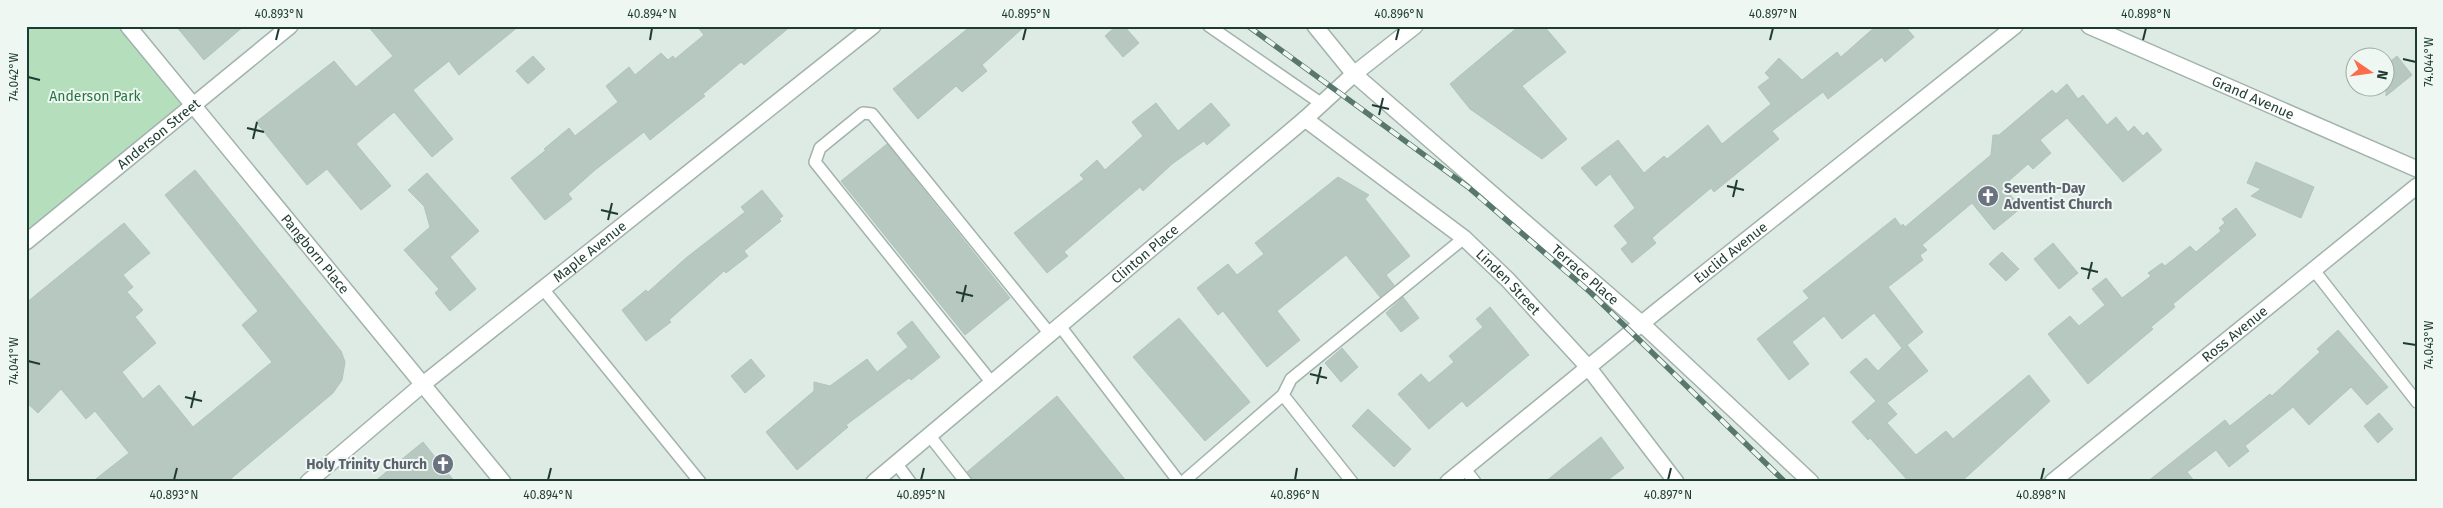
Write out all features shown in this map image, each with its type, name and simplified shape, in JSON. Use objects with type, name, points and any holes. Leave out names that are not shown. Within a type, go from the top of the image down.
[{"type":"street","name":"Pangborn Place","points":[[128,26],[503,482]]},
{"type":"street","name":"Anderson Street","points":[[26,242],[290,26]]},
{"type":"street","name":"Maple Avenue","points":[[308,482],[422,385],[873,26]]},
{"type":"street","points":[[1315,26],[1354,74]]},
{"type":"street","name":"Clinton Place","points":[[874,482],[1305,119],[1354,74],[1415,26]]},
{"type":"street","name":"Euclid Avenue","points":[[1448,482],[1642,324],[2015,26]]},
{"type":"street","name":"Grand Avenue","points":[[2089,26],[2417,169]]},
{"type":"street","name":"Terrace Place","points":[[1354,74],[1642,324],[1811,482]]},
{"type":"street","name":"Linden Street","points":[[1305,119],[1464,238],[1508,280],[1588,368],[1676,482]]},
{"type":"street","name":"Ross Avenue","points":[[2052,482],[2417,186]]},
{"type":"lane","points":[[1209,26],[1322,104]]},
{"type":"lane","points":[[992,383],[815,162],[820,148],[863,113],[872,114],[1055,330],[1179,482]]},
{"type":"lane","points":[[1183,482],[1282,395],[1291,380],[1464,238]]},
{"type":"lane","points":[[2313,270],[2417,402]]},
{"type":"lane","points":[[543,289],[700,482]]},
{"type":"lane","points":[[1282,395],[1352,482]]},
{"type":"lane","points":[[929,436],[966,482]]},
{"type":"lane","points":[[896,463],[910,482]]},
{"type":"lane","points":[[1464,468],[1475,482]]},
{"type":"green space","name":"Anderson Park","points":[[26,26],[128,26],[193,106],[26,242]]},
{"type":"building","points":[[176,26],[244,26],[204,60]]},
{"type":"building","points":[[368,26],[519,26],[459,75],[449,61],[413,90],[453,139],[432,157],[394,112],[356,144],[391,186],[361,210],[327,169],[307,185],[256,122],[334,61],[356,87],[393,56]]},
{"type":"building","points":[[697,26],[791,26],[744,65],[741,62],[703,94],[705,96],[650,140],[644,132],[595,170],[568,194],[572,199],[545,220],[511,178],[546,150],[544,149],[569,128],[575,136],[618,102],[606,86],[629,67],[635,75],[661,53],[668,60],[673,56],[675,59],[704,35]]},
{"type":"building","points":[[971,26],[1025,26],[982,65],[987,71],[962,92],[956,86],[918,119],[893,89]]},
{"type":"building","points":[[1116,26],[1124,26],[1139,43],[1123,57],[1105,36]]},
{"type":"building","points":[[1519,26],[1544,26],[1566,52],[1522,86],[1567,139],[1542,159],[1470,109],[1450,84]]},
{"type":"building","points":[[1876,26],[1905,26],[1914,37],[1885,62],[1882,57],[1828,99],[1823,92],[1772,131],[1779,139],[1714,192],[1711,188],[1661,230],[1652,238],[1656,243],[1632,263],[1621,249],[1628,243],[1614,226],[1635,208],[1610,174],[1596,186],[1581,168],[1618,140],[1644,173],[1664,156],[1667,159],[1708,125],[1722,144],[1771,104],[1758,87],[1770,78],[1765,73],[1779,58],[1802,80],[1837,52],[1841,57]]},
{"type":"building","points":[[533,56],[545,69],[528,84],[516,71]]},
{"type":"building","points":[[2396,57],[2412,75],[2396,88]]},
{"type":"building","points":[[2067,84],[2078,99],[2083,95],[2107,125],[2116,117],[2128,132],[2134,126],[2143,136],[2147,132],[2162,150],[2123,182],[2067,118],[2040,140],[2051,153],[2033,169],[2028,164],[2003,186],[2021,208],[1994,230],[1972,203],[1922,245],[1927,250],[1920,255],[1923,260],[1888,287],[1923,332],[1907,345],[1928,371],[1887,403],[1897,414],[1887,423],[1916,455],[1946,431],[1953,439],[2029,375],[2050,401],[1961,482],[1909,482],[1870,438],[1868,440],[1852,422],[1876,401],[1850,372],[1866,358],[1878,371],[1902,348],[1874,313],[1842,339],[1824,316],[1792,342],[1809,364],[1789,380],[1757,339],[1809,298],[1803,291],[1895,218],[1901,226],[1903,224],[1905,227],[1991,155],[1993,135],[1999,135],[2052,90],[2056,94]]},
{"type":"building","points":[[1156,103],[1178,131],[1211,103],[1230,125],[1207,145],[1204,141],[1172,164],[1143,191],[1140,187],[1064,252],[1068,256],[1047,273],[1014,233],[1084,179],[1080,175],[1097,160],[1105,170],[1143,136],[1132,122]]},
{"type":"building","points":[[887,144],[1010,298],[965,335],[841,181]]},
{"type":"building","points":[[2256,162],[2314,187],[2301,218],[2251,196],[2261,189],[2247,183]]},
{"type":"building","points":[[195,170],[341,351],[345,362],[342,380],[333,393],[227,482],[92,482],[129,453],[95,411],[86,419],[61,389],[38,413],[26,402],[26,303],[124,223],[150,253],[123,275],[133,287],[127,292],[143,310],[135,317],[156,343],[122,372],[143,399],[159,385],[193,427],[272,362],[242,325],[258,311],[165,195]]},
{"type":"building","points":[[427,173],[479,231],[450,257],[476,289],[450,311],[435,293],[439,289],[404,250],[430,227],[424,206],[408,190]]},
{"type":"building","points":[[1338,177],[1369,195],[1365,199],[1410,256],[1386,275],[1394,285],[1380,297],[1346,255],[1277,311],[1300,340],[1267,367],[1223,311],[1218,315],[1197,288],[1228,264],[1237,275],[1264,254],[1255,243]]},
{"type":"building","points":[[762,190],[783,216],[779,219],[781,221],[744,251],[748,256],[726,273],[724,271],[669,320],[671,322],[646,341],[622,310],[646,290],[648,292],[686,258],[745,212],[741,207]]},
{"type":"building","points":[[2236,208],[2256,235],[2173,304],[2175,307],[2151,327],[2153,329],[2088,384],[2048,334],[2070,316],[2079,326],[2105,305],[2092,289],[2106,278],[2122,298],[2151,276],[2148,273],[2162,263],[2165,266],[2190,246],[2196,252],[2221,231],[2219,228],[2225,223],[2222,219]]},
{"type":"building","points":[[2053,243],[2078,273],[2059,289],[2034,259]]},
{"type":"building","points":[[2002,252],[2019,269],[2006,281],[1989,264]]},
{"type":"building","points":[[1403,297],[1419,318],[1401,332],[1386,313]]},
{"type":"building","points":[[1490,307],[1529,355],[1467,407],[1462,401],[1429,429],[1398,394],[1421,374],[1429,383],[1454,362],[1449,356],[1483,327],[1476,319]]},
{"type":"building","points":[[1179,318],[1250,402],[1205,441],[1133,357]]},
{"type":"building","points":[[912,321],[940,357],[911,380],[909,378],[846,425],[848,427],[797,470],[766,432],[814,391],[814,382],[830,386],[867,359],[877,372],[908,347],[897,333]]},
{"type":"building","points":[[2338,330],[2388,387],[2367,405],[2351,387],[2309,425],[2293,407],[2245,446],[2249,451],[2229,467],[2216,450],[2187,472],[2195,482],[2147,482],[2225,420],[2230,426],[2270,394],[2272,396],[2320,352],[2317,349]]},
{"type":"building","points":[[1342,348],[1358,367],[1341,382],[1325,363]]},
{"type":"building","points":[[751,359],[765,376],[745,393],[731,376]]},
{"type":"building","points":[[1057,396],[1127,482],[973,482],[967,472]]},
{"type":"building","points":[[1368,409],[1411,449],[1394,467],[1352,426]]},
{"type":"building","points":[[2379,413],[2393,429],[2378,443],[2364,426]]},
{"type":"building","points":[[1601,437],[1624,468],[1605,482],[1545,482]]},
{"type":"building","points":[[423,442],[455,482],[374,482]]},
{"type":"railway","points":[[1248,26],[1468,187],[1590,292],[1785,482]]},
{"type":"place","name":"Seventh-Day Adventist Church","points":[[1988,196]]},
{"type":"place","name":"Holy Trinity Church","points":[[443,464]]}]
